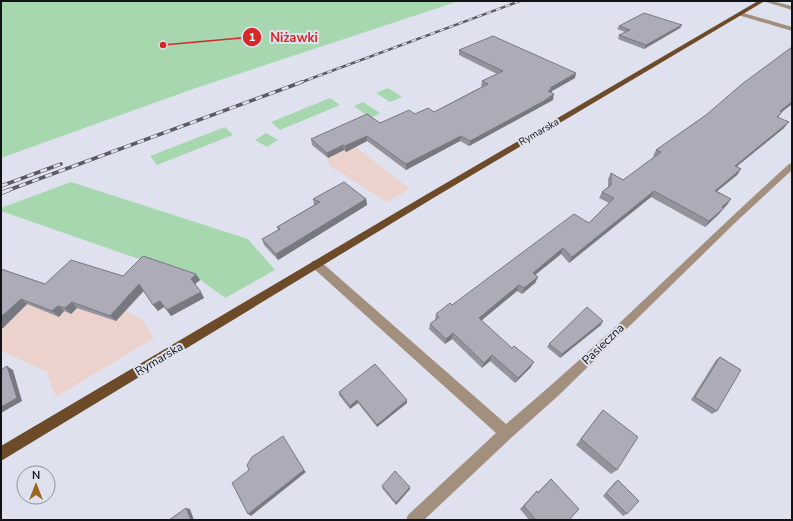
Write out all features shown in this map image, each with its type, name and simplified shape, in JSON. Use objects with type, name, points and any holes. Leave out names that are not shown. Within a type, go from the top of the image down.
[{"type":"main road","name":"Rymarska","points":[[1,454],[316,264],[762,1]]},
{"type":"street","points":[[766,1],[792,8]]},
{"type":"street","points":[[740,14],[792,29]]},
{"type":"street","name":"Pasieczna","points":[[413,520],[506,433],[554,392],[735,218],[792,166]]},
{"type":"street","points":[[316,264],[506,433]]},
{"type":"shaded area","points":[[356,147],[410,189],[387,202],[329,165],[328,158],[333,155],[329,152]]},
{"type":"shaded area","points":[[49,284],[125,310],[141,319],[154,338],[56,397],[46,371],[1,351],[1,329]]},
{"type":"green space","points":[[1,1],[459,1],[193,89],[1,158]]},
{"type":"green space","points":[[388,88],[402,97],[390,102],[376,93]]},
{"type":"green space","points":[[330,98],[340,105],[280,130],[271,122]]},
{"type":"green space","points":[[363,102],[380,113],[370,118],[354,106]]},
{"type":"green space","points":[[225,127],[233,135],[157,165],[150,156]]},
{"type":"green space","points":[[266,133],[278,140],[267,147],[255,140]]},
{"type":"green space","points":[[71,182],[248,239],[275,270],[225,298],[202,281],[1,211],[1,208]]},
{"type":"building","points":[[644,13],[682,25],[646,45],[619,35],[630,30],[619,26]]},
{"type":"building","points":[[493,36],[576,73],[550,88],[552,89],[548,91],[554,94],[544,101],[470,141],[461,136],[406,164],[367,136],[327,153],[311,139],[367,114],[380,123],[409,110],[415,114],[428,108],[434,112],[488,84],[482,81],[503,71],[459,50]]},
{"type":"building","points":[[792,47],[792,102],[780,111],[782,112],[777,117],[789,122],[735,166],[741,169],[715,191],[731,199],[722,207],[724,208],[709,221],[654,191],[572,257],[563,248],[533,273],[538,277],[524,288],[519,285],[479,318],[512,348],[514,346],[534,362],[518,378],[492,355],[484,363],[453,333],[446,339],[430,324],[439,317],[436,314],[450,303],[452,305],[574,214],[589,223],[614,198],[602,192],[611,185],[611,173],[623,180],[661,152],[656,150],[706,115],[742,84]]},
{"type":"building","points":[[344,182],[366,199],[276,254],[262,239],[280,229],[277,227],[320,202],[313,199]]},
{"type":"building","points":[[143,256],[196,274],[191,279],[201,292],[167,310],[160,301],[153,305],[139,284],[110,316],[72,302],[65,308],[58,306],[52,311],[21,299],[1,317],[1,269],[45,284],[71,260],[123,276]]},
{"type":"building","points":[[587,307],[603,321],[562,354],[549,344]]},
{"type":"building","points":[[720,357],[741,370],[717,411],[695,397]]},
{"type":"building","points":[[375,364],[407,400],[377,425],[357,400],[350,406],[339,392]]},
{"type":"building","points":[[7,366],[17,398],[1,407],[1,370]]},
{"type":"building","points":[[603,410],[638,437],[617,470],[581,439]]},
{"type":"building","points":[[283,436],[304,470],[248,514],[232,483],[249,470],[247,465],[252,457]]},
{"type":"building","points":[[395,471],[410,487],[396,503],[382,486]]},
{"type":"building","points":[[551,479],[579,509],[569,520],[536,520],[524,506],[537,491],[538,493]]},
{"type":"building","points":[[618,480],[639,501],[627,514],[606,493]]},
{"type":"building","points":[[186,508],[191,520],[169,520]]},
{"type":"railway","points":[[299,83],[520,1]]},
{"type":"railway","points":[[6,191],[302,82]]},
{"type":"railway","points":[[1,186],[61,164]]},
{"type":"railway","points":[[1,193],[9,190]]},
{"type":"place","name":"Niżawki","points":[[163,45]]}]
